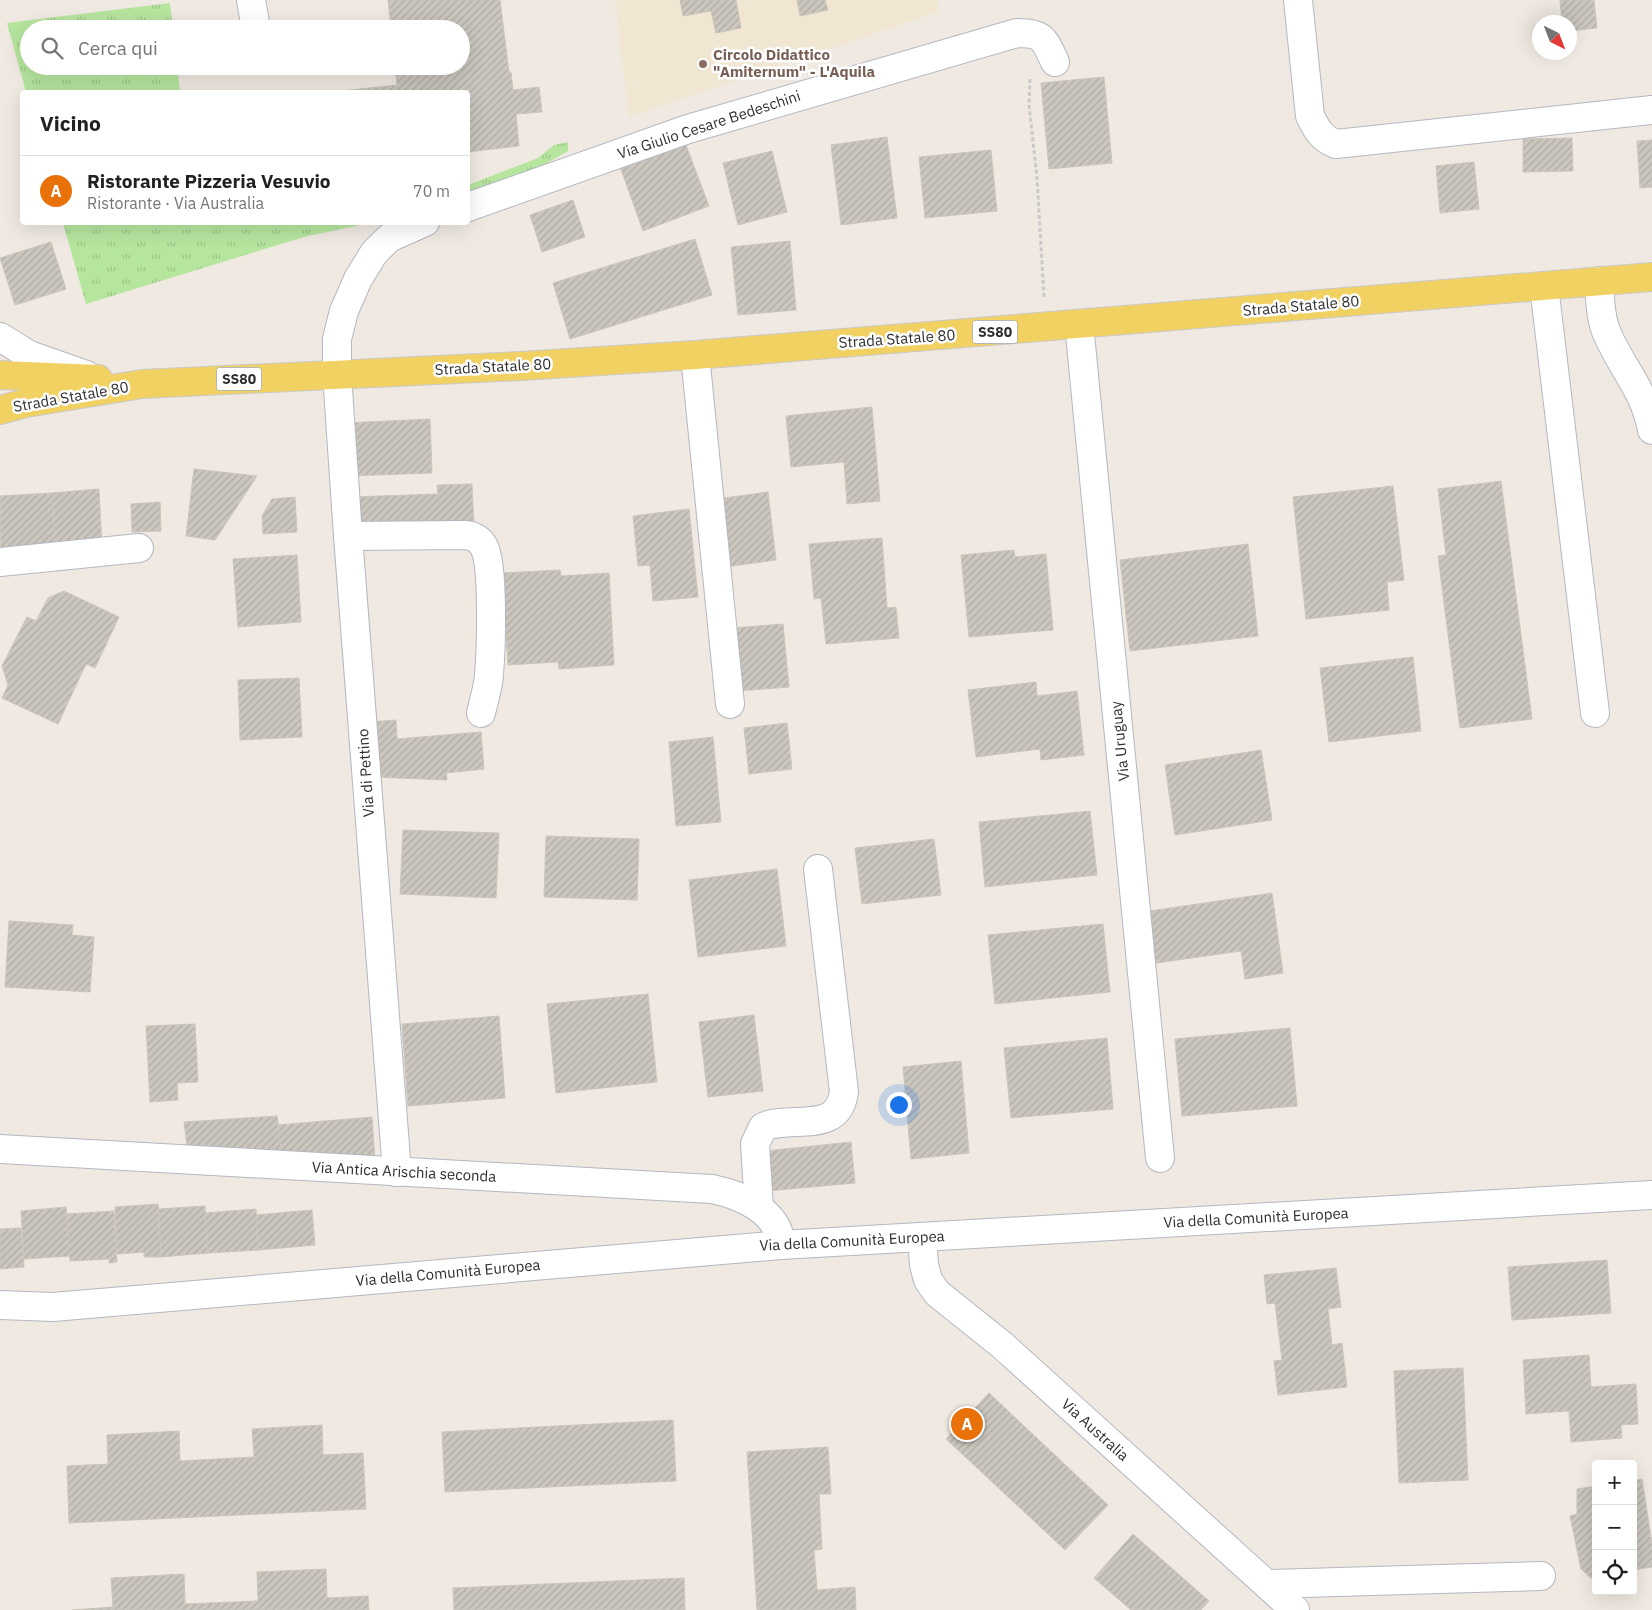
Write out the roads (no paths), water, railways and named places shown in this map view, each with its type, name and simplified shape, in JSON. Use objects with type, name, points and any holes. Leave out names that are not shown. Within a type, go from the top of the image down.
[{"type":"main road","name":"Strada Statale 80","points":[[0,410],[26,403],[142,384],[695,355],[1045,328],[1652,277]]},
{"type":"main road","name":"Strada Statale 80","points":[[0,375],[102,379],[142,384]]},
{"type":"street","points":[[252,0],[255,20]]},
{"type":"street","points":[[1298,0],[1310,116],[1317,131],[1325,140],[1336,144],[1652,110]]},
{"type":"street","name":"Via Giulio Cesare Bedeschini","points":[[470,207],[688,129],[1017,33],[1035,33],[1042,38],[1052,55]]},
{"type":"street","points":[[337,374],[337,339],[344,311],[358,279],[374,253],[390,238],[418,225]]},
{"type":"street","points":[[1599,281],[1606,330],[1622,362],[1638,386],[1648,410],[1652,430]]},
{"type":"street","points":[[1544,286],[1595,713]]},
{"type":"street","name":"Via Uruguay","points":[[1079,324],[1160,1158]]},
{"type":"street","points":[[0,337],[51,364],[102,379]]},
{"type":"street","points":[[695,355],[730,704]]},
{"type":"street","name":"Via di Pettino","points":[[337,374],[397,1172]]},
{"type":"street","points":[[348,536],[466,535],[476,537],[481,542],[487,553],[489,569],[490,634],[489,675],[481,713]]},
{"type":"street","points":[[0,562],[139,548]]},
{"type":"street","points":[[759,1208],[755,1144],[762,1127],[770,1124],[820,1120],[830,1117],[838,1111],[843,1101],[844,1092],[818,870]]},
{"type":"street","name":"Via Antica Arischia seconda","points":[[0,1149],[712,1189],[728,1192],[759,1208],[774,1223],[781,1237],[781,1245]]},
{"type":"street","name":"Via della Comunità Europea","points":[[0,1305],[52,1307],[781,1245],[1652,1195]]},
{"type":"street","name":"Via Australia","points":[[922,1237],[924,1265],[928,1280],[937,1293],[1002,1345],[1295,1610]]},
{"type":"street","name":"Via della Comunità Europea","points":[[0,1318],[52,1307]]},
{"type":"street","points":[[1267,1584],[1541,1576]]},
{"type":"place","name":"Circolo Didattico \"Amiternum\" - L'Aquila","points":[[703,64]]},
{"type":"place","name":"Ristorante Pizzeria Vesuvio","points":[[967,1424]]}]
